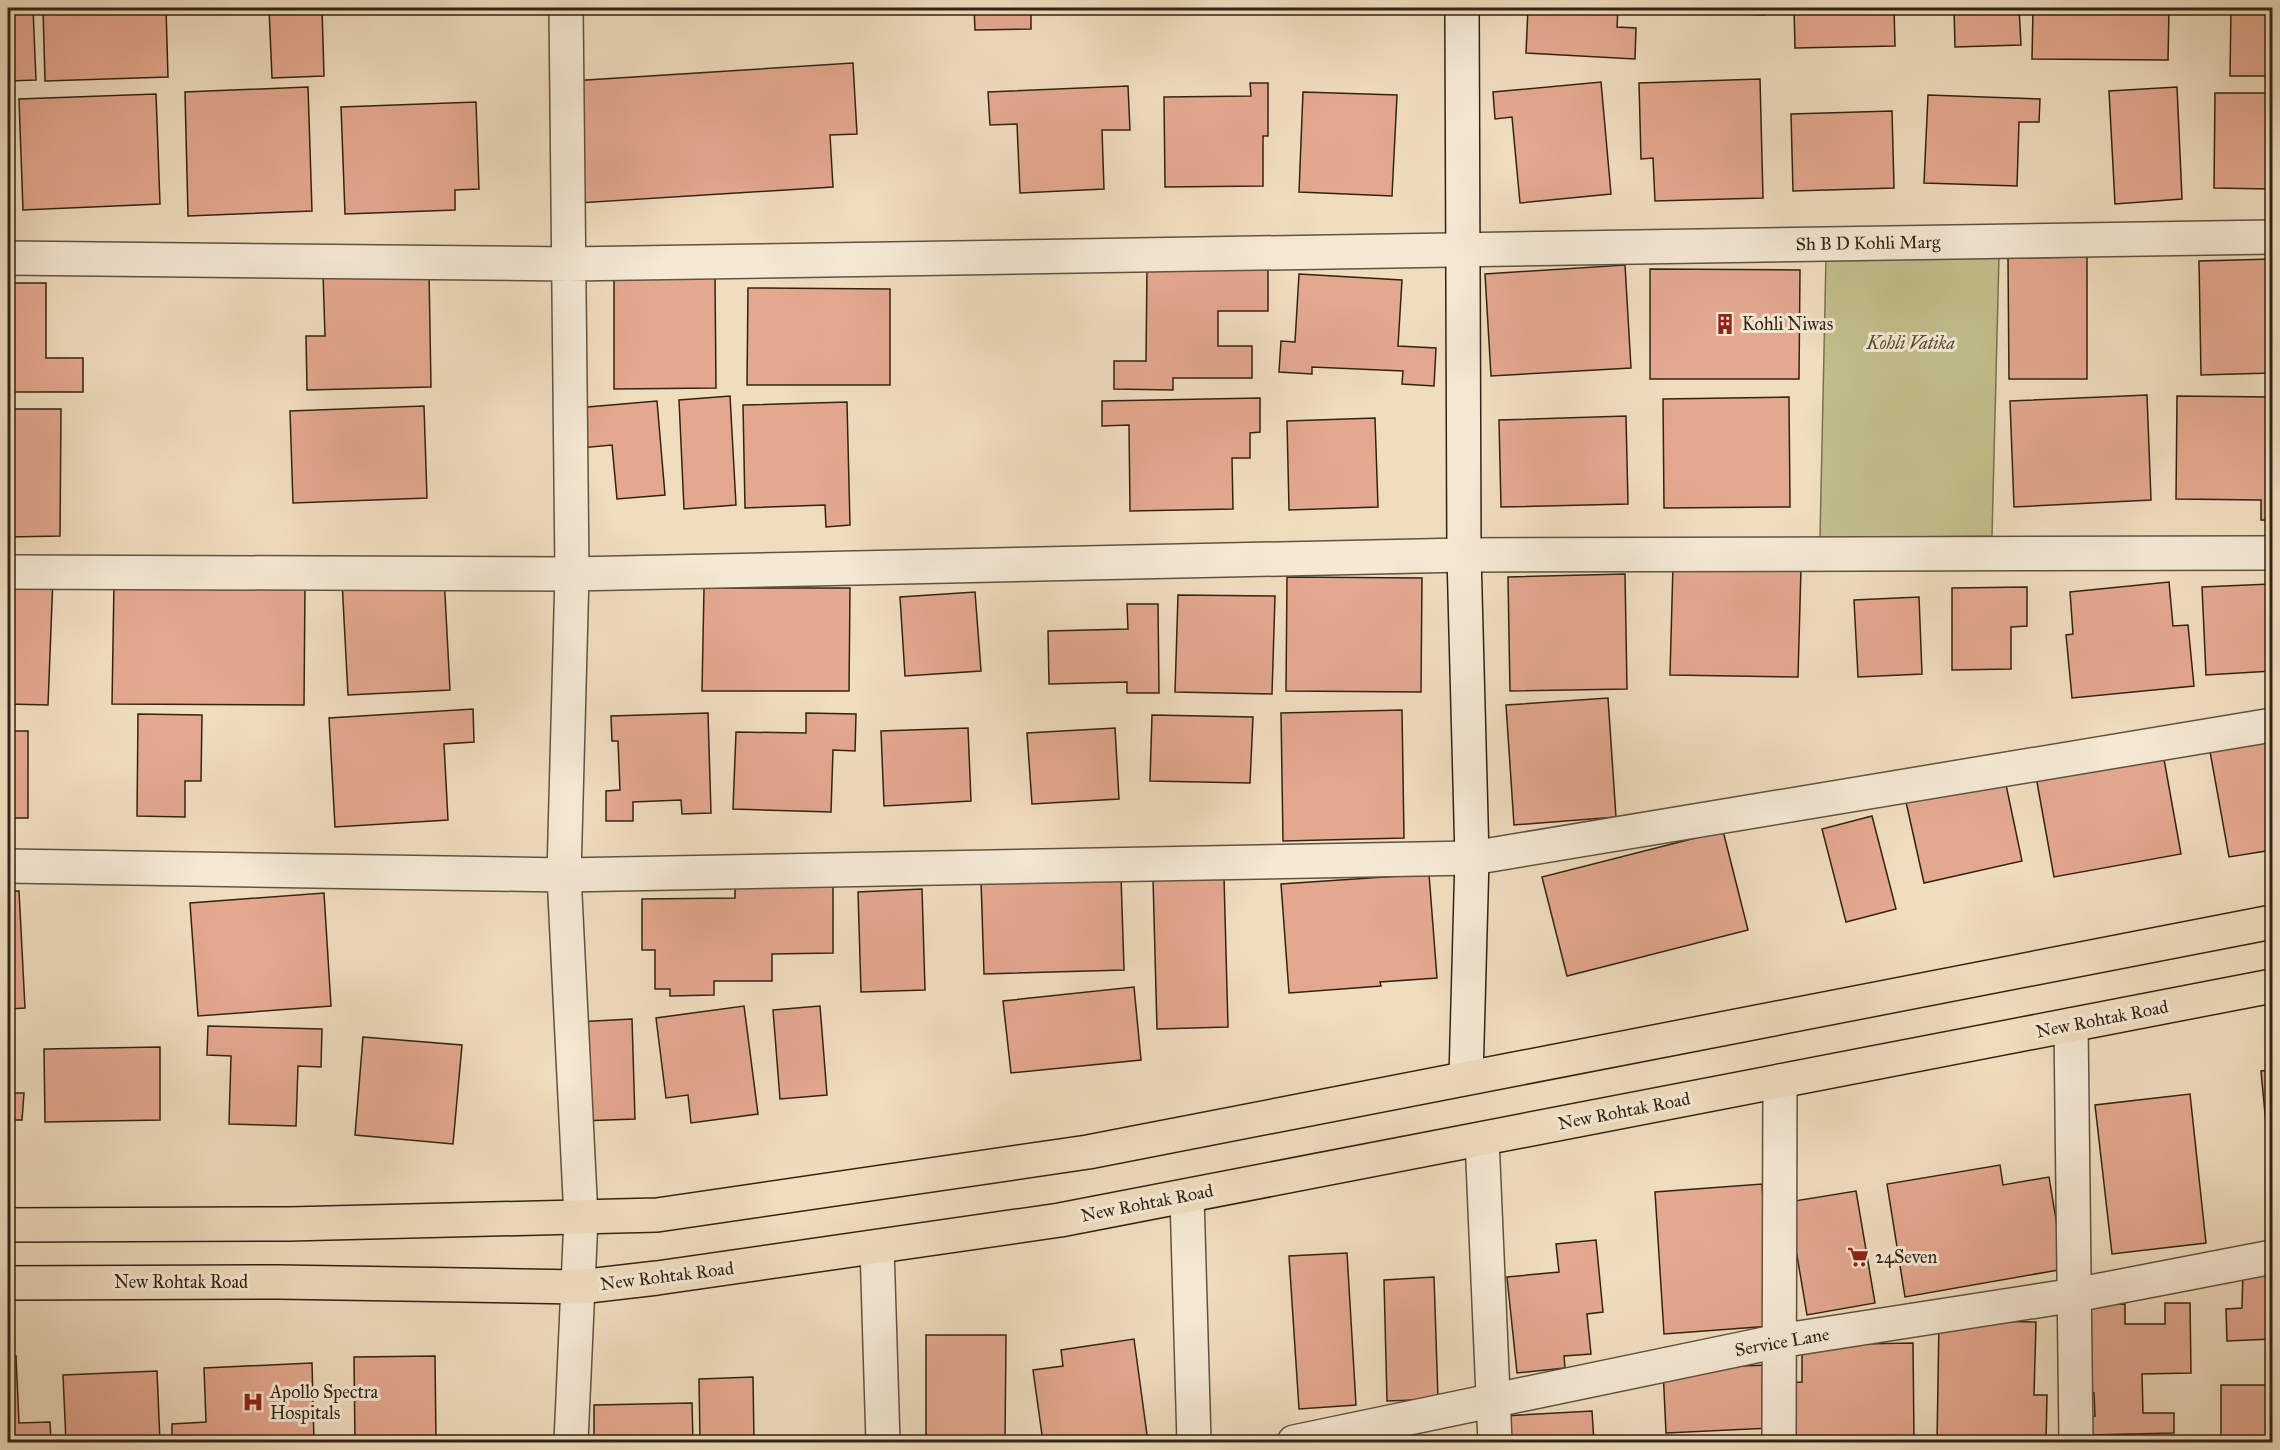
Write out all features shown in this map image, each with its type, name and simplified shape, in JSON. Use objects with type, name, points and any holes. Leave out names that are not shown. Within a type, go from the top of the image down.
[{"type":"main road","points":[[8,1225],[289,1224],[657,1215],[1088,1152],[2272,922]]},
{"type":"main road","name":"New Rohtak Road","points":[[8,1283],[278,1282],[579,1287],[657,1278],[1060,1220],[2272,986]]},
{"type":"street","points":[[566,8],[572,574],[564,875],[581,1218],[571,1443]]},
{"type":"street","points":[[1462,8],[1464,555],[1472,858],[1466,1078]]},
{"type":"street","name":"Sh B D Kohli Marg","points":[[8,258],[569,264],[2272,237]]},
{"type":"street","points":[[8,572],[572,574],[1464,555],[2272,553]]},
{"type":"street","points":[[8,866],[564,875],[1472,858],[2272,724]]},
{"type":"street","points":[[2071,1025],[2076,1443]]},
{"type":"street","points":[[1779,1443],[1780,1081]]},
{"type":"street","points":[[1482,1139],[1495,1443]]},
{"type":"street","points":[[1187,1196],[1194,1443]]},
{"type":"street","points":[[877,1246],[883,1443]]},
{"type":"street","name":"Service Lane","points":[[1294,1443],[1494,1399],[1779,1341],[2075,1295],[2272,1257]]},
{"type":"green space","name":"Kohli Vatika","points":[[1999,256],[1992,536],[1820,538],[1826,257]]},
{"type":"building","points":[[8,8],[33,8],[36,80],[8,81]]},
{"type":"building","points":[[43,8],[166,8],[168,77],[45,81]]},
{"type":"building","points":[[269,8],[322,8],[324,76],[272,78]]},
{"type":"building","points":[[974,8],[1031,8],[1031,29],[975,30]]},
{"type":"building","points":[[1528,8],[1618,8],[1617,27],[1636,28],[1635,59],[1526,53]]},
{"type":"building","points":[[1712,8],[1765,8],[1765,15],[1712,13]]},
{"type":"building","points":[[1794,8],[1894,8],[1895,46],[1795,48]]},
{"type":"building","points":[[1954,8],[2019,8],[2021,45],[1955,47]]},
{"type":"building","points":[[2033,8],[2169,8],[2168,60],[2032,59]]},
{"type":"building","points":[[2231,8],[2272,8],[2272,76],[2230,76]]},
{"type":"building","points":[[853,63],[857,134],[830,135],[833,187],[578,203],[571,81]]},
{"type":"building","points":[[1760,79],[1763,198],[1655,201],[1653,158],[1641,159],[1639,83]]},
{"type":"building","points":[[1601,82],[1611,194],[1520,203],[1512,117],[1495,119],[1493,92]]},
{"type":"building","points":[[1250,83],[1268,83],[1268,136],[1263,136],[1263,186],[1165,187],[1164,97],[1251,96]]},
{"type":"building","points":[[1128,86],[1130,130],[1102,130],[1104,189],[1020,193],[1017,124],[990,125],[988,92]]},
{"type":"building","points":[[308,87],[312,211],[188,216],[185,92]]},
{"type":"building","points":[[2177,87],[2182,199],[2115,204],[2109,91]]},
{"type":"building","points":[[1303,92],[1397,95],[1392,196],[1299,192]]},
{"type":"building","points":[[2215,93],[2272,93],[2272,189],[2214,188]]},
{"type":"building","points":[[156,94],[160,204],[23,210],[19,99]]},
{"type":"building","points":[[1928,95],[2040,99],[2039,122],[2019,122],[2017,186],[1924,183]]},
{"type":"building","points":[[476,102],[479,189],[455,190],[455,210],[345,214],[341,107]]},
{"type":"building","points":[[1892,111],[1894,188],[1793,191],[1791,114]]},
{"type":"building","points":[[2087,257],[2087,379],[2009,379],[2008,258]]},
{"type":"building","points":[[2272,259],[2272,373],[2201,375],[2199,261]]},
{"type":"building","points":[[1625,265],[1631,368],[1491,376],[1485,274]]},
{"type":"building","points":[[1147,266],[1268,267],[1268,311],[1218,311],[1218,346],[1252,346],[1252,378],[1173,378],[1173,390],[1114,389],[1114,361],[1146,361]]},
{"type":"building","name":"Kohli Niwas","points":[[1650,269],[1800,270],[1799,379],[1650,379]]},
{"type":"building","points":[[429,271],[431,387],[307,390],[306,336],[325,336],[323,274]]},
{"type":"building","points":[[1299,274],[1402,280],[1398,346],[1436,348],[1434,386],[1402,384],[1403,371],[1312,367],[1312,374],[1279,372],[1281,341],[1295,342]]},
{"type":"building","points":[[715,277],[716,388],[614,389],[614,278]]},
{"type":"building","points":[[8,283],[46,283],[46,358],[83,358],[83,392],[8,392]]},
{"type":"building","points":[[748,288],[890,289],[890,385],[747,385]]},
{"type":"building","points":[[2147,395],[2151,500],[2014,507],[2010,401]]},
{"type":"building","points":[[730,396],[736,505],[684,509],[679,400]]},
{"type":"building","points":[[2177,396],[2272,397],[2272,520],[2261,520],[2261,500],[2176,499]]},
{"type":"building","points":[[1789,397],[1790,507],[1664,508],[1663,399]]},
{"type":"building","points":[[1260,398],[1260,432],[1250,433],[1250,458],[1232,458],[1233,509],[1130,511],[1129,425],[1102,426],[1102,401]]},
{"type":"building","points":[[657,401],[665,495],[617,499],[612,445],[580,448],[576,408]]},
{"type":"building","points":[[847,402],[850,525],[826,527],[825,505],[745,508],[743,405]]},
{"type":"building","points":[[424,406],[427,498],[293,503],[290,411]]},
{"type":"building","points":[[8,409],[61,409],[60,536],[8,537]]},
{"type":"building","points":[[1626,416],[1628,504],[1501,507],[1499,420]]},
{"type":"building","points":[[1375,418],[1378,507],[1289,510],[1287,421]]},
{"type":"building","points":[[1673,564],[1801,568],[1798,677],[1670,675]]},
{"type":"building","points":[[1625,574],[1627,689],[1510,691],[1508,577]]},
{"type":"building","points":[[8,575],[53,577],[48,705],[8,704]]},
{"type":"building","points":[[444,576],[450,690],[348,695],[342,581]]},
{"type":"building","points":[[1287,577],[1422,578],[1421,692],[1286,691]]},
{"type":"building","points":[[2169,582],[2173,626],[2188,625],[2194,686],[2072,698],[2066,635],[2073,634],[2070,592]]},
{"type":"building","points":[[114,583],[305,584],[304,705],[112,704]]},
{"type":"building","points":[[2270,584],[2272,671],[2206,675],[2202,587]]},
{"type":"building","points":[[2027,587],[2027,626],[2011,627],[2011,669],[1952,670],[1952,588]]},
{"type":"building","points":[[704,588],[850,588],[849,691],[702,691]]},
{"type":"building","points":[[975,592],[981,671],[905,676],[900,597]]},
{"type":"building","points":[[1178,595],[1275,596],[1272,694],[1175,692]]},
{"type":"building","points":[[1919,597],[1922,674],[1858,677],[1854,600]]},
{"type":"building","points":[[1127,604],[1158,604],[1159,693],[1127,693],[1127,682],[1049,684],[1048,631],[1128,629]]},
{"type":"building","points":[[1608,698],[1616,817],[1514,825],[1506,705]]},
{"type":"building","points":[[473,709],[474,742],[444,744],[448,820],[335,827],[329,718]]},
{"type":"building","points":[[1402,710],[1404,838],[1283,841],[1281,713]]},
{"type":"building","points":[[708,713],[711,813],[682,814],[681,800],[633,802],[633,821],[606,821],[606,791],[620,790],[618,741],[612,741],[611,716]]},
{"type":"building","points":[[806,713],[856,714],[855,751],[833,750],[831,812],[733,809],[736,732],[806,733]]},
{"type":"building","points":[[138,714],[202,715],[201,781],[185,781],[185,817],[137,816]]},
{"type":"building","points":[[1152,715],[1253,717],[1250,783],[1150,781]]},
{"type":"building","points":[[968,728],[971,801],[884,806],[881,731]]},
{"type":"building","points":[[1115,728],[1119,799],[1032,804],[1027,733]]},
{"type":"building","points":[[8,731],[28,731],[28,818],[8,818]]},
{"type":"building","points":[[2272,733],[2272,850],[2229,857],[2209,746]]},
{"type":"building","points":[[2162,748],[2181,854],[2054,877],[2035,771]]},
{"type":"building","points":[[2005,780],[2022,861],[1924,883],[1906,802]]},
{"type":"building","points":[[1872,816],[1896,909],[1846,922],[1822,829]]},
{"type":"building","points":[[1723,831],[1748,930],[1567,976],[1542,877]]},
{"type":"building","points":[[1429,874],[1437,978],[1380,982],[1381,986],[1289,993],[1281,884]]},
{"type":"building","points":[[833,875],[833,953],[772,954],[772,981],[714,981],[714,995],[670,996],[670,989],[655,989],[655,950],[642,950],[642,899],[735,898],[735,876]]},
{"type":"building","points":[[1121,876],[1124,970],[984,974],[981,881]]},
{"type":"building","points":[[1224,877],[1228,1027],[1157,1029],[1153,879]]},
{"type":"building","points":[[922,889],[925,990],[861,992],[858,892]]},
{"type":"building","points":[[8,891],[19,891],[25,1008],[8,1009]]},
{"type":"building","points":[[324,893],[331,1006],[198,1016],[190,903]]},
{"type":"building","points":[[1134,987],[1141,1060],[1011,1073],[1003,1001]]},
{"type":"building","points":[[744,1006],[758,1114],[691,1123],[688,1095],[666,1098],[656,1018]]},
{"type":"building","points":[[820,1006],[827,1095],[780,1099],[773,1010]]},
{"type":"building","points":[[632,1019],[635,1119],[580,1121],[576,1022]]},
{"type":"building","points":[[208,1026],[322,1029],[321,1067],[298,1066],[296,1126],[229,1124],[231,1056],[207,1055]]},
{"type":"building","points":[[363,1037],[462,1045],[453,1144],[355,1135]]},
{"type":"building","points":[[160,1047],[160,1120],[45,1122],[44,1049]]},
{"type":"building","points":[[2272,1070],[2272,1189],[2261,1071]]},
{"type":"building","points":[[8,1093],[24,1093],[22,1120],[8,1120]]},
{"type":"building","points":[[2190,1094],[2206,1243],[2112,1254],[2095,1105]]},
{"type":"building","points":[[2000,1165],[2003,1185],[2049,1177],[2064,1269],[1905,1297],[1887,1184]]},
{"type":"building","points":[[1762,1184],[1771,1326],[1664,1334],[1655,1192]]},
{"type":"building","points":[[1856,1191],[1875,1303],[1807,1315],[1788,1202]]},
{"type":"building","points":[[1596,1240],[1603,1312],[1587,1314],[1591,1354],[1564,1356],[1565,1368],[1517,1373],[1507,1277],[1559,1272],[1556,1244]]},
{"type":"building","points":[[1347,1253],[1356,1405],[1299,1409],[1289,1256]]},
{"type":"building","points":[[2272,1266],[2272,1339],[2227,1341],[2226,1309],[2242,1308],[2243,1269]]},
{"type":"building","points":[[1434,1277],[1438,1399],[1387,1401],[1384,1280]]},
{"type":"building","points":[[2165,1303],[2190,1303],[2191,1373],[2142,1374],[2143,1413],[2174,1413],[2174,1433],[2088,1435],[2088,1417],[2095,1416],[2094,1393],[2088,1394],[2087,1305],[2125,1304],[2125,1324],[2165,1324]]},
{"type":"building","points":[[1939,1320],[2036,1322],[2034,1395],[2047,1395],[2046,1442],[1937,1442]]},
{"type":"building","points":[[926,1335],[1006,1335],[1005,1442],[926,1442]]},
{"type":"building","points":[[1134,1339],[1148,1442],[1043,1442],[1033,1370],[1063,1366],[1061,1350]]},
{"type":"building","points":[[1913,1343],[1914,1442],[1788,1440],[1787,1383],[1802,1382],[1802,1345]]},
{"type":"building","points":[[8,1356],[16,1356],[19,1423],[50,1422],[51,1441],[8,1442]]},
{"type":"building","points":[[435,1356],[436,1442],[355,1442],[354,1357]]},
{"type":"building","points":[[312,1363],[314,1442],[172,1442],[172,1424],[206,1422],[204,1368]]},
{"type":"building","points":[[1768,1365],[1771,1428],[1666,1433],[1663,1369]]},
{"type":"building","points":[[157,1371],[160,1442],[66,1442],[63,1375]]},
{"type":"building","points":[[753,1377],[754,1442],[700,1442],[699,1379]]},
{"type":"building","points":[[2221,1385],[2272,1385],[2272,1442],[2221,1442]]},
{"type":"building","points":[[692,1403],[693,1442],[594,1442],[594,1405]]},
{"type":"building","points":[[1592,1411],[1594,1442],[1505,1442],[1503,1416]]},
{"type":"building","points":[[1444,1439],[1444,1442],[1371,1442],[1371,1440]]},
{"type":"place","name":"Kohli Niwas","points":[[1725,324]]},
{"type":"place","name":"24Seven","points":[[1858,1257]]},
{"type":"place","name":"Apollo Spectra Hospitals","points":[[253,1402]]}]
